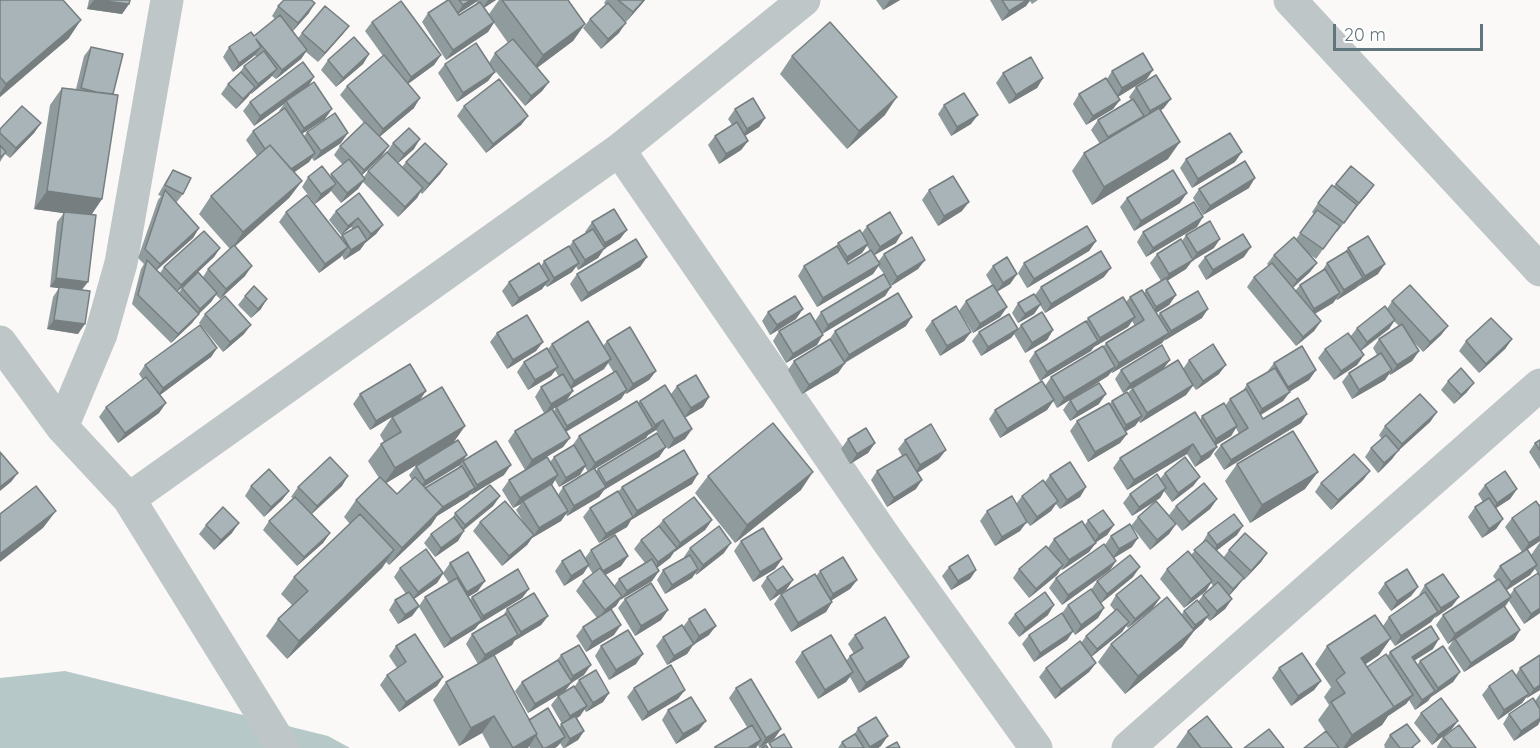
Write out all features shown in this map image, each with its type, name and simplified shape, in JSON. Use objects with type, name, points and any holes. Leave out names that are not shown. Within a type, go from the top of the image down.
[{"type":"street","points":[[62,427],[101,334],[121,263],[167,0]]},
{"type":"street","points":[[129,499],[619,150],[804,0]]},
{"type":"street","points":[[1290,0],[1540,270]]},
{"type":"street","points":[[619,150],[887,540],[1036,748]]},
{"type":"street","points":[[0,342],[62,427],[129,499],[283,748]]},
{"type":"street","points":[[1128,748],[1540,385]]},
{"type":"shaded area","points":[[65,671],[328,736],[350,748],[0,748],[0,678]]},
{"type":"building","points":[[1,0],[63,0],[81,20],[6,84],[0,77]]},
{"type":"building","points":[[97,0],[130,0],[129,4]]},
{"type":"building","points":[[284,0],[311,0],[315,3],[298,23],[278,6]]},
{"type":"building","points":[[448,0],[459,15],[480,2],[494,22],[453,50],[428,13]]},
{"type":"building","points":[[459,0],[471,0],[463,5]]},
{"type":"building","points":[[502,0],[568,0],[585,24],[543,55]]},
{"type":"building","points":[[618,0],[644,0],[633,12]]},
{"type":"building","points":[[1002,0],[1027,0],[1009,11]]},
{"type":"building","points":[[401,1],[441,55],[411,77],[372,22]]},
{"type":"building","points":[[608,3],[626,23],[608,39],[590,19]]},
{"type":"building","points":[[325,6],[349,26],[325,53],[302,33]]},
{"type":"building","points":[[280,15],[307,50],[282,70],[256,39],[261,47],[239,63],[229,47],[251,32],[254,36]]},
{"type":"building","points":[[830,22],[897,97],[859,131],[792,56]]},
{"type":"building","points":[[354,37],[369,54],[343,78],[328,60]]},
{"type":"building","points":[[513,39],[549,82],[531,96],[495,53]]},
{"type":"building","points":[[476,43],[495,72],[463,93],[445,64]]},
{"type":"building","points":[[91,47],[123,54],[113,94],[81,88]]},
{"type":"building","points":[[264,51],[277,69],[258,84],[244,66]]},
{"type":"building","points":[[1143,53],[1153,70],[1122,88],[1112,71]]},
{"type":"building","points":[[384,55],[420,98],[383,129],[347,86]]},
{"type":"building","points":[[1031,57],[1043,78],[1016,95],[1003,73]]},
{"type":"building","points":[[303,62],[314,77],[260,116],[250,102]]},
{"type":"building","points":[[241,72],[255,87],[243,99],[228,84]]},
{"type":"building","points":[[1156,75],[1171,99],[1150,111],[1136,87]]},
{"type":"building","points":[[1106,78],[1120,100],[1093,116],[1079,94]]},
{"type":"building","points":[[499,79],[528,116],[493,144],[464,106]]},
{"type":"building","points":[[314,82],[332,109],[304,128],[286,101]]},
{"type":"building","points":[[62,88],[118,95],[102,199],[47,191]]},
{"type":"building","points":[[964,93],[978,115],[957,127],[944,105]]},
{"type":"building","points":[[753,98],[765,118],[747,129],[735,109]]},
{"type":"building","points":[[1133,99],[1144,116],[1108,137],[1098,120]]},
{"type":"building","points":[[22,106],[41,123],[16,148],[0,133],[0,129]]},
{"type":"building","points":[[285,108],[315,153],[291,169],[270,145],[265,149],[253,131]]},
{"type":"building","points":[[1159,108],[1180,142],[1104,187],[1084,153]]},
{"type":"building","points":[[335,113],[348,133],[321,151],[307,132]]},
{"type":"building","points":[[365,122],[389,146],[364,170],[340,146]]},
{"type":"building","points":[[737,122],[748,141],[726,154],[715,136]]},
{"type":"building","points":[[409,128],[420,139],[404,154],[393,143]]},
{"type":"building","points":[[1230,133],[1242,152],[1198,179],[1186,159]]},
{"type":"building","points":[[425,143],[447,164],[429,184],[406,162]]},
{"type":"building","points":[[0,145],[6,152],[0,158]]},
{"type":"building","points":[[270,145],[302,181],[243,232],[211,196]]},
{"type":"building","points":[[387,152],[423,188],[405,207],[368,171]]},
{"type":"building","points":[[349,159],[365,179],[347,193],[331,174]]},
{"type":"building","points":[[1245,161],[1255,178],[1210,206],[1199,189]]},
{"type":"building","points":[[322,166],[336,184],[321,194],[308,177]]},
{"type":"building","points":[[1351,166],[1374,185],[1359,203],[1336,184]]},
{"type":"building","points":[[173,170],[191,178],[183,194],[165,185]]},
{"type":"building","points":[[1173,170],[1187,193],[1141,221],[1127,198]]},
{"type":"building","points":[[953,176],[969,202],[944,216],[929,190]]},
{"type":"building","points":[[1332,185],[1357,205],[1344,223],[1318,203]]},
{"type":"building","points":[[165,190],[199,228],[160,264],[145,249]]},
{"type":"building","points":[[359,193],[383,225],[371,234],[358,218],[348,226],[336,211]]},
{"type":"building","points":[[307,195],[348,247],[325,264],[286,212]]},
{"type":"building","points":[[1194,202],[1203,217],[1153,248],[1143,232]]},
{"type":"building","points":[[614,209],[627,230],[605,243],[592,222]]},
{"type":"building","points":[[1317,210],[1340,226],[1323,249],[1300,233]]},
{"type":"building","points":[[64,212],[96,215],[88,282],[56,278]]},
{"type":"building","points":[[890,212],[902,233],[880,247],[867,226]]},
{"type":"building","points":[[1210,221],[1220,239],[1197,253],[1186,235]]},
{"type":"building","points":[[358,226],[367,240],[351,250],[342,235]]},
{"type":"building","points":[[1087,226],[1096,241],[1034,279],[1024,263]]},
{"type":"building","points":[[593,229],[605,248],[585,260],[573,241]]},
{"type":"building","points":[[860,230],[868,244],[847,257],[838,243]]},
{"type":"building","points":[[204,231],[220,248],[181,285],[164,267]]},
{"type":"building","points":[[1243,234],[1251,247],[1213,270],[1205,257]]},
{"type":"building","points":[[1368,236],[1385,264],[1365,276],[1348,248]]},
{"type":"building","points":[[912,237],[925,260],[897,277],[884,254]]},
{"type":"building","points":[[1294,237],[1317,263],[1297,280],[1274,255]]},
{"type":"building","points":[[636,239],[647,257],[588,293],[577,274]]},
{"type":"building","points":[[1181,239],[1193,260],[1169,274],[1157,254]]},
{"type":"building","points":[[234,245],[252,266],[226,289],[208,269]]},
{"type":"building","points":[[569,246],[579,263],[554,278],[544,261]]},
{"type":"building","points":[[837,246],[848,264],[871,250],[880,264],[823,298],[804,266]]},
{"type":"building","points":[[1101,251],[1111,268],[1051,304],[1041,287]]},
{"type":"building","points":[[1347,251],[1363,278],[1344,290],[1327,263]]},
{"type":"building","points":[[1007,257],[1017,274],[1003,283],[993,266]]},
{"type":"building","points":[[147,260],[199,314],[178,334],[138,295]]},
{"type":"building","points":[[539,263],[549,280],[519,298],[509,282]]},
{"type":"building","points":[[1272,263],[1321,321],[1303,337],[1254,277]]},
{"type":"building","points":[[1325,269],[1340,293],[1314,309],[1300,285]]},
{"type":"building","points":[[198,272],[217,293],[200,309],[182,288]]},
{"type":"building","points":[[884,274],[891,287],[828,325],[821,312]]},
{"type":"building","points":[[1166,278],[1176,295],[1156,307],[1146,290]]},
{"type":"building","points":[[993,285],[1007,307],[980,324],[966,301]]},
{"type":"building","points":[[1410,285],[1448,326],[1430,342],[1392,301]]},
{"type":"building","points":[[254,286],[267,299],[258,309],[245,296]]},
{"type":"building","points":[[59,287],[90,291],[85,324],[54,320]]},
{"type":"building","points":[[1142,290],[1169,333],[1119,363],[1106,343],[1144,320],[1130,297]]},
{"type":"building","points":[[1198,291],[1208,309],[1171,331],[1160,313]]},
{"type":"building","points":[[898,293],[912,317],[849,355],[835,331]]},
{"type":"building","points":[[1034,294],[1041,304],[1025,314],[1018,303]]},
{"type":"building","points":[[225,296],[251,325],[230,342],[205,314]]},
{"type":"building","points":[[795,296],[803,309],[777,325],[768,312]]},
{"type":"building","points":[[1123,297],[1135,317],[1100,338],[1088,318]]},
{"type":"building","points":[[956,306],[971,332],[947,346],[932,321]]},
{"type":"building","points":[[1385,306],[1395,320],[1367,342],[1357,328]]},
{"type":"building","points":[[1042,312],[1053,330],[1032,343],[1021,325]]},
{"type":"building","points":[[810,313],[823,335],[793,354],[779,331]]},
{"type":"building","points":[[1009,314],[1018,329],[988,347],[979,332]]},
{"type":"building","points":[[527,315],[543,342],[513,360],[497,333]]},
{"type":"building","points":[[1491,318],[1512,339],[1486,364],[1466,341]]},
{"type":"building","points":[[588,321],[611,359],[574,381],[552,344]]},
{"type":"building","points":[[1086,321],[1098,341],[1047,372],[1035,352]]},
{"type":"building","points":[[1402,324],[1419,351],[1397,365],[1379,339]]},
{"type":"building","points":[[200,325],[217,348],[163,388],[145,365]]},
{"type":"building","points":[[630,327],[656,371],[633,384],[607,341]]},
{"type":"building","points":[[1348,333],[1364,355],[1341,371],[1325,349]]},
{"type":"building","points":[[830,339],[845,363],[809,385],[794,361]]},
{"type":"building","points":[[1213,344],[1226,365],[1203,381],[1189,360]]},
{"type":"building","points":[[1162,345],[1170,360],[1130,384],[1121,370]]},
{"type":"building","points":[[1103,346],[1115,367],[1064,398],[1051,377]]},
{"type":"building","points":[[1302,346],[1316,370],[1288,387],[1274,363]]},
{"type":"building","points":[[547,348],[558,367],[535,380],[524,362]]},
{"type":"building","points":[[1381,353],[1392,370],[1359,390],[1349,373]]},
{"type":"building","points":[[1178,360],[1193,385],[1147,413],[1132,388]]},
{"type":"building","points":[[410,364],[426,391],[376,421],[360,394]]},
{"type":"building","points":[[1275,368],[1290,392],[1262,409],[1247,384]]},
{"type":"building","points":[[1461,368],[1474,383],[1461,395],[1448,381]]},
{"type":"building","points":[[616,371],[627,390],[567,426],[556,407]]},
{"type":"building","points":[[563,374],[573,391],[551,404],[541,387]]},
{"type":"building","points":[[696,375],[709,397],[691,408],[677,386]]},
{"type":"building","points":[[146,377],[166,403],[125,433],[106,407]]},
{"type":"building","points":[[1042,381],[1054,400],[1007,429],[995,410]]},
{"type":"building","points":[[1099,383],[1106,394],[1077,412],[1070,400]]},
{"type":"building","points":[[665,385],[692,429],[674,439],[663,420],[655,425],[640,401]]},
{"type":"building","points":[[442,387],[465,426],[395,468],[381,444],[401,432],[392,417]]},
{"type":"building","points":[[1246,389],[1263,419],[1298,398],[1307,414],[1231,460],[1221,445],[1248,428],[1230,399]]},
{"type":"building","points":[[1127,392],[1142,416],[1126,425],[1112,401]]},
{"type":"building","points":[[1420,394],[1437,412],[1402,444],[1385,426]]},
{"type":"building","points":[[637,401],[653,428],[595,463],[579,436]]},
{"type":"building","points":[[1109,403],[1127,434],[1095,452],[1077,421]]},
{"type":"building","points":[[1224,403],[1237,426],[1216,439],[1202,416]]},
{"type":"building","points":[[552,409],[570,438],[532,460],[515,431]]},
{"type":"building","points":[[1195,412],[1217,447],[1201,457],[1193,444],[1134,480],[1120,458]]},
{"type":"building","points":[[773,423],[813,472],[747,525],[708,476]]},
{"type":"building","points":[[931,424],[946,450],[920,465],[905,440]]},
{"type":"building","points":[[866,428],[875,443],[857,454],[848,439]]},
{"type":"building","points":[[1293,431],[1318,472],[1262,505],[1237,464]]},
{"type":"building","points":[[657,433],[666,447],[606,483],[598,469]]},
{"type":"building","points":[[1386,435],[1399,450],[1384,463],[1371,448]]},
{"type":"building","points":[[458,440],[467,455],[425,481],[416,466]]},
{"type":"building","points":[[1540,440],[1540,450],[1535,443]]},
{"type":"building","points":[[496,441],[511,465],[477,485],[463,461]]},
{"type":"building","points":[[574,445],[586,465],[566,478],[554,457]]},
{"type":"building","points":[[684,450],[698,474],[637,511],[622,487]]},
{"type":"building","points":[[0,452],[18,473],[0,487]]},
{"type":"building","points":[[906,454],[922,480],[894,498],[877,471]]},
{"type":"building","points":[[1354,454],[1370,471],[1338,500],[1321,483]]},
{"type":"building","points":[[330,457],[348,476],[317,506],[298,487]]},
{"type":"building","points":[[547,457],[558,475],[520,498],[509,480]]},
{"type":"building","points":[[1185,457],[1200,477],[1178,493],[1165,473]]},
{"type":"building","points":[[1070,462],[1086,487],[1067,500],[1050,475]]},
{"type":"building","points":[[462,466],[475,488],[443,507],[425,488]]},
{"type":"building","points":[[594,468],[606,487],[574,506],[563,487]]},
{"type":"building","points":[[269,469],[289,491],[271,507],[251,486]]},
{"type":"building","points":[[1505,471],[1517,489],[1497,503],[1485,485]]},
{"type":"building","points":[[1157,474],[1166,488],[1139,507],[1130,494]]},
{"type":"building","points":[[380,477],[397,494],[415,477],[443,507],[402,548],[356,500]]},
{"type":"building","points":[[1043,480],[1058,501],[1037,517],[1022,496]]},
{"type":"building","points":[[1204,483],[1217,499],[1189,522],[1176,506]]},
{"type":"building","points":[[551,484],[568,511],[539,528],[523,501]]},
{"type":"building","points":[[490,485],[500,496],[465,525],[455,513]]},
{"type":"building","points":[[36,486],[56,511],[0,554],[0,514]]},
{"type":"building","points":[[618,491],[633,517],[606,534],[590,508]]},
{"type":"building","points":[[1012,496],[1027,522],[1002,537],[987,511]]},
{"type":"building","points":[[295,497],[330,533],[304,557],[269,521]]},
{"type":"building","points":[[694,497],[712,520],[680,543],[663,520]]},
{"type":"building","points":[[1489,498],[1503,519],[1489,529],[1475,507]]},
{"type":"building","points":[[505,501],[534,535],[509,556],[480,522]]},
{"type":"building","points":[[1156,501],[1176,524],[1157,540],[1138,517]]},
{"type":"building","points":[[1536,501],[1540,507],[1540,536],[1529,543],[1512,518]]},
{"type":"building","points":[[223,507],[239,523],[221,540],[206,525]]},
{"type":"building","points":[[1103,510],[1114,525],[1099,535],[1088,520]]},
{"type":"building","points":[[360,514],[394,550],[299,641],[278,619],[308,591],[294,577]]},
{"type":"building","points":[[1234,514],[1243,526],[1217,545],[1208,533]]},
{"type":"building","points":[[454,517],[464,531],[441,548],[431,534]]},
{"type":"building","points":[[1082,521],[1096,543],[1069,560],[1054,539]]},
{"type":"building","points":[[1130,524],[1138,538],[1119,549],[1111,536]]},
{"type":"building","points":[[659,526],[677,548],[658,562],[641,540]]},
{"type":"building","points":[[719,526],[731,543],[703,565],[690,548]]},
{"type":"building","points":[[763,528],[782,559],[760,572],[741,541]]},
{"type":"building","points":[[1245,533],[1267,553],[1251,571],[1229,550]]},
{"type":"building","points":[[615,535],[628,556],[603,571],[591,550]]},
{"type":"building","points":[[1206,540],[1244,578],[1233,589],[1194,550]]},
{"type":"building","points":[[1104,544],[1116,561],[1068,595],[1056,578]]},
{"type":"building","points":[[1046,546],[1063,565],[1036,589],[1019,569]]},
{"type":"building","points":[[426,549],[443,573],[418,592],[400,568]]},
{"type":"building","points":[[1527,549],[1537,565],[1511,582],[1500,566]]},
{"type":"building","points":[[580,550],[589,565],[571,576],[562,561]]},
{"type":"building","points":[[1188,551],[1212,581],[1191,599],[1167,569]]},
{"type":"building","points":[[468,552],[485,581],[467,592],[450,563]]},
{"type":"building","points":[[690,555],[698,569],[672,585],[663,570]]},
{"type":"building","points":[[968,555],[976,570],[958,581],[949,567]]},
{"type":"building","points":[[1130,555],[1140,567],[1107,594],[1097,581]]},
{"type":"building","points":[[843,557],[857,580],[833,594],[820,571]]},
{"type":"building","points":[[652,559],[659,571],[627,591],[619,579]]},
{"type":"building","points":[[783,566],[793,580],[777,591],[767,577]]},
{"type":"building","points":[[600,568],[622,596],[605,610],[583,581]]},
{"type":"building","points":[[518,569],[529,589],[483,616],[472,597]]},
{"type":"building","points":[[1407,569],[1418,587],[1397,601],[1385,583]]},
{"type":"building","points":[[1538,573],[1540,576],[1540,608],[1531,614],[1514,589]]},
{"type":"building","points":[[815,574],[832,602],[798,623],[781,594]]},
{"type":"building","points":[[1443,574],[1459,597],[1441,608],[1425,585]]},
{"type":"building","points":[[1141,575],[1160,598],[1135,619],[1116,595]]},
{"type":"building","points":[[457,578],[482,620],[451,639],[425,597]]},
{"type":"building","points":[[1499,579],[1511,597],[1455,634],[1443,615]]},
{"type":"building","points":[[1218,582],[1232,599],[1217,611],[1203,595]]},
{"type":"building","points":[[651,583],[668,610],[641,626],[625,599]]},
{"type":"building","points":[[1091,589],[1104,608],[1081,625],[1068,605]]},
{"type":"building","points":[[409,592],[419,606],[405,615],[395,600]]},
{"type":"building","points":[[1045,592],[1054,605],[1025,628],[1015,614]]},
{"type":"building","points":[[1425,592],[1438,612],[1401,636],[1389,617]]},
{"type":"building","points":[[534,593],[548,616],[521,632],[507,609]]},
{"type":"building","points":[[1167,597],[1194,630],[1138,676],[1111,644]]},
{"type":"building","points":[[1197,600],[1209,615],[1195,625],[1184,611]]},
{"type":"building","points":[[1504,606],[1520,630],[1471,663],[1455,639]]},
{"type":"building","points":[[611,609],[621,625],[592,642],[583,627]]},
{"type":"building","points":[[705,609],[716,626],[699,636],[689,619]]},
{"type":"building","points":[[1117,609],[1129,622],[1097,649],[1086,636]]},
{"type":"building","points":[[1062,613],[1073,631],[1040,653],[1029,635]]},
{"type":"building","points":[[506,614],[518,635],[485,655],[472,634]]},
{"type":"building","points":[[1375,615],[1391,638],[1361,658],[1394,707],[1352,735],[1331,702],[1345,693],[1336,680],[1345,673],[1327,646]]},
{"type":"building","points":[[885,617],[909,657],[866,683],[850,656],[863,648],[855,635]]},
{"type":"building","points":[[682,625],[694,644],[674,656],[663,637]]},
{"type":"building","points":[[1431,626],[1439,639],[1412,657],[1435,691],[1422,700],[1390,652]]},
{"type":"building","points":[[628,630],[643,654],[616,670],[601,646]]},
{"type":"building","points":[[415,634],[443,677],[406,702],[387,675],[406,662],[396,646]]},
{"type":"building","points":[[831,635],[853,672],[825,690],[802,652]]},
{"type":"building","points":[[1080,641],[1096,663],[1061,689],[1046,668]]},
{"type":"building","points":[[579,645],[591,665],[573,676],[561,655]]},
{"type":"building","points":[[1443,646],[1460,672],[1438,688],[1420,661]]},
{"type":"building","points":[[1302,653],[1321,681],[1298,696],[1279,668]]},
{"type":"building","points":[[1386,654],[1413,695],[1394,707],[1367,667]]},
{"type":"building","points":[[494,655],[537,734],[513,748],[494,716],[471,728],[446,682]]},
{"type":"building","points":[[1540,655],[1540,685],[1534,689],[1520,668]]},
{"type":"building","points":[[558,660],[572,682],[535,704],[522,682]]},
{"type":"building","points":[[671,665],[685,690],[648,712],[634,688]]},
{"type":"building","points":[[596,670],[609,693],[593,703],[579,680]]},
{"type":"building","points":[[1512,670],[1529,694],[1504,710],[1489,686]]},
{"type":"building","points":[[751,679],[781,729],[766,738],[736,688]]},
{"type":"building","points":[[574,686],[587,706],[570,716],[558,696]]},
{"type":"building","points":[[691,697],[706,721],[683,734],[668,710]]},
{"type":"building","points":[[1441,698],[1458,721],[1438,735],[1421,713]]},
{"type":"building","points":[[1533,698],[1540,709],[1540,718],[1521,731],[1509,714]]},
{"type":"building","points":[[548,708],[565,737],[543,748],[529,720]]},
{"type":"building","points":[[575,716],[584,731],[570,739],[561,724]]},
{"type":"building","points":[[1207,716],[1232,748],[1201,748],[1188,731]]},
{"type":"building","points":[[876,717],[888,736],[870,747],[858,728]]},
{"type":"building","points":[[1407,724],[1420,741],[1411,748],[1400,748],[1390,735]]},
{"type":"building","points":[[752,725],[761,740],[748,748],[715,748],[715,747]]},
{"type":"building","points":[[1459,725],[1476,748],[1452,748],[1443,737]]},
{"type":"building","points":[[1269,729],[1284,748],[1244,748]]},
{"type":"building","points":[[1326,731],[1339,748],[1304,748]]},
{"type":"building","points":[[784,734],[792,748],[772,748],[769,743]]},
{"type":"building","points":[[855,734],[864,748],[846,748],[842,742]]},
{"type":"building","points":[[897,742],[900,748],[886,748]]}]
